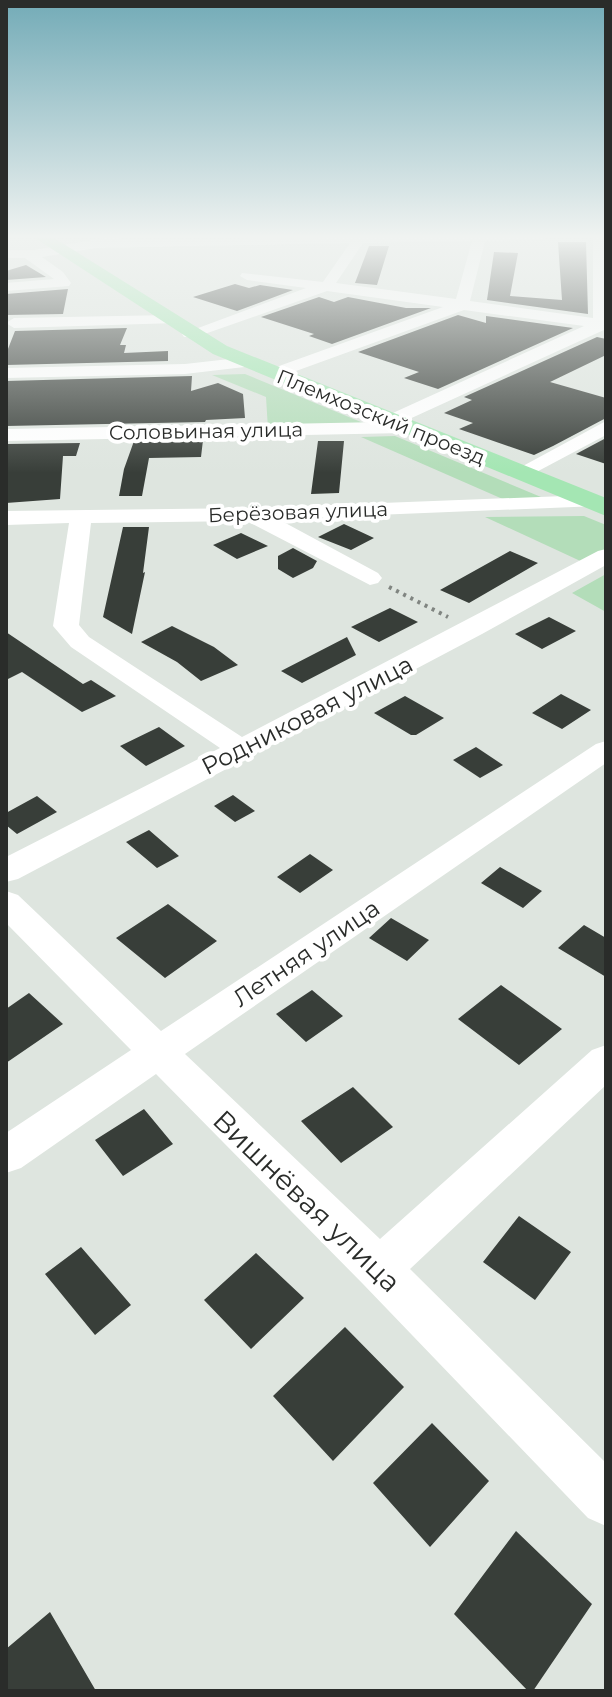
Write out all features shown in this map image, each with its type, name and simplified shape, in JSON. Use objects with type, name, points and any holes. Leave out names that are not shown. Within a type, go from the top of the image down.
[{"type":"main road","name":"Племхозский проезд","points":[[163,315],[190,334],[274,374],[598,505]]},
{"type":"street","points":[[190,334],[244,315]]},
{"type":"street","points":[[274,374],[434,315]]},
{"type":"street","points":[[538,315],[603,324]]},
{"type":"street","points":[[14,323],[170,320]]},
{"type":"street","points":[[398,424],[603,324]]},
{"type":"street","points":[[6,373],[185,369],[247,362]]},
{"type":"street","name":"Соловьиная улица","points":[[6,435],[398,424]]},
{"type":"street","points":[[520,473],[606,427]]},
{"type":"street","name":"Берёзовая улица","points":[[6,518],[598,505]]},
{"type":"street","points":[[252,514],[370,578]]},
{"type":"street","points":[[81,517],[66,626],[80,642],[241,749]]},
{"type":"street","name":"Родниковая улица","points":[[6,871],[473,629],[606,556]]},
{"type":"street","name":"Летняя улица","points":[[6,1155],[606,750]]},
{"type":"street","name":"Вишнёвая улица","points":[[6,903],[156,1054],[379,1269],[606,1500]]},
{"type":"street","points":[[379,1269],[606,1061]]},
{"type":"path","points":[[370,578],[473,629]]},
{"type":"green space","points":[[245,374],[373,427],[268,429],[266,397],[212,375]]},
{"type":"green space","points":[[395,436],[553,502],[505,500],[361,437]]},
{"type":"green space","points":[[584,516],[606,525],[606,556],[589,565],[485,517]]},
{"type":"green space","points":[[606,574],[606,612],[572,593]]},
{"type":"building","points":[[411,315],[332,344],[309,336],[314,334],[261,317]]},
{"type":"building","points":[[457,315],[486,323],[486,316],[573,328],[438,389],[404,378],[419,372],[358,352]]},
{"type":"building","points":[[127,328],[120,345],[126,345],[124,353],[168,351],[168,361],[6,365],[6,354],[15,331]]},
{"type":"building","points":[[597,337],[606,339],[606,355],[550,382],[606,398],[606,418],[553,446],[534,455],[459,429],[473,423],[444,413],[472,400],[464,397]]},
{"type":"building","points":[[192,376],[191,391],[218,383],[243,394],[245,418],[205,422],[6,426],[6,381]]},
{"type":"building","points":[[606,438],[606,464],[576,454]]},
{"type":"building","points":[[203,440],[201,457],[149,458],[142,496],[119,496],[134,441]]},
{"type":"building","points":[[318,441],[344,441],[339,493],[311,494]]},
{"type":"building","points":[[80,443],[76,456],[63,456],[60,499],[6,503],[6,444]]},
{"type":"building","points":[[344,524],[374,538],[351,550],[318,537]]},
{"type":"building","points":[[123,527],[149,527],[145,572],[132,634],[103,617]]},
{"type":"building","points":[[241,533],[268,546],[237,559],[213,545]]},
{"type":"building","points":[[293,548],[317,561],[313,568],[293,578],[278,569],[278,556]]},
{"type":"building","points":[[510,551],[538,563],[469,603],[440,590]]},
{"type":"building","points":[[390,608],[418,622],[379,642],[351,627]]},
{"type":"building","points":[[549,617],[576,631],[542,649],[515,634]]},
{"type":"building","points":[[172,626],[214,647],[238,665],[201,681],[177,662],[141,642]]},
{"type":"building","points":[[6,632],[83,684],[91,680],[116,696],[82,712],[22,672],[6,680]]},
{"type":"building","points":[[347,637],[356,655],[302,683],[281,671]]},
{"type":"building","points":[[561,694],[591,710],[562,729],[532,713]]},
{"type":"building","points":[[405,696],[444,718],[411,735],[374,713]]},
{"type":"building","points":[[159,727],[185,746],[146,766],[120,746]]},
{"type":"building","points":[[476,747],[503,765],[480,778],[453,760]]},
{"type":"building","points":[[233,795],[255,811],[235,822],[214,806]]},
{"type":"building","points":[[37,796],[57,812],[17,834],[6,825],[6,813]]},
{"type":"building","points":[[149,830],[179,856],[157,868],[126,842]]},
{"type":"building","points":[[310,854],[333,870],[300,893],[277,877]]},
{"type":"building","points":[[500,867],[542,891],[523,908],[481,883]]},
{"type":"building","points":[[168,904],[217,941],[165,978],[116,938]]},
{"type":"building","points":[[391,918],[429,940],[407,961],[369,938]]},
{"type":"building","points":[[584,925],[606,938],[606,977],[558,948]]},
{"type":"building","points":[[501,985],[562,1029],[519,1065],[458,1019]]},
{"type":"building","points":[[312,990],[343,1016],[306,1042],[276,1014]]},
{"type":"building","points":[[29,993],[63,1024],[6,1063],[6,1009]]},
{"type":"building","points":[[353,1087],[393,1127],[341,1163],[301,1121]]},
{"type":"building","points":[[144,1109],[173,1144],[123,1176],[95,1140]]},
{"type":"building","points":[[519,1216],[571,1252],[535,1300],[483,1262]]},
{"type":"building","points":[[81,1247],[131,1305],[95,1335],[45,1274]]},
{"type":"building","points":[[256,1253],[304,1298],[251,1349],[204,1300]]},
{"type":"building","points":[[345,1327],[404,1387],[333,1461],[273,1396]]},
{"type":"building","points":[[432,1423],[489,1481],[430,1547],[373,1483]]},
{"type":"building","points":[[516,1531],[592,1604],[533,1691],[528,1691],[454,1614]]},
{"type":"building","points":[[50,1612],[96,1691],[6,1691],[6,1649]]}]
